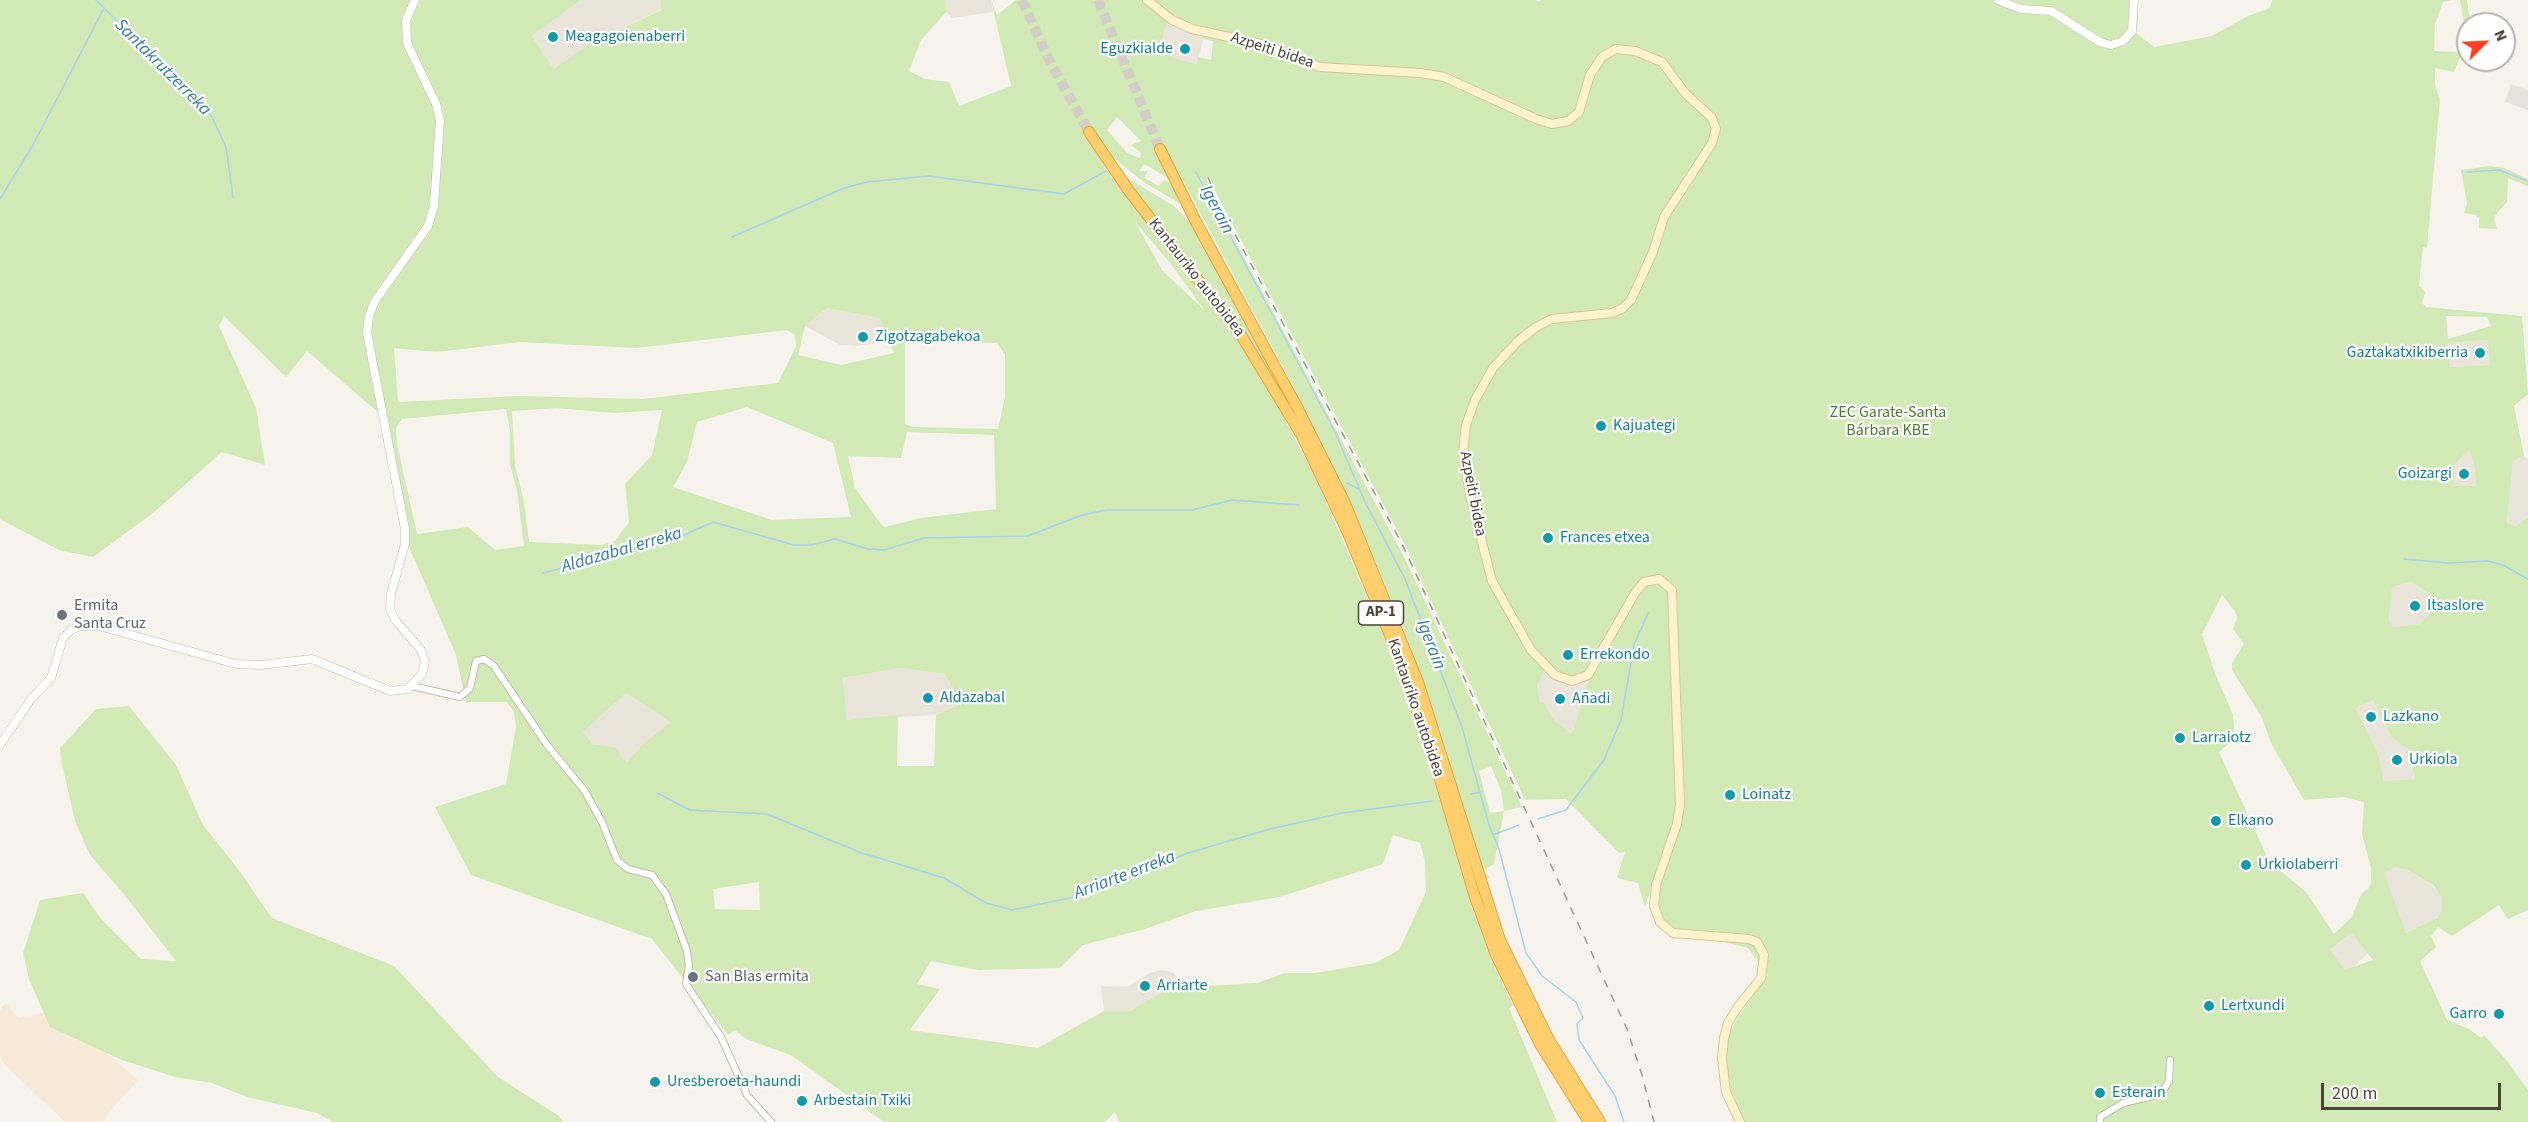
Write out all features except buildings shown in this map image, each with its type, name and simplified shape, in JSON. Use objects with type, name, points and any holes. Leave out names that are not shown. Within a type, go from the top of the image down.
[{"type":"highway","name":"Kantauriko autobidea","points":[[1089,132],[1129,191],[1228,316],[1264,370],[1302,436],[1348,533],[1396,650],[1436,766],[1474,897],[1496,955],[1540,1044],[1589,1122]]},
{"type":"highway","name":"Kantauriko autobidea","points":[[1160,149],[1200,229],[1304,420],[1344,501],[1415,675],[1500,940],[1549,1040],[1600,1122]]},
{"type":"main road","name":"Azpeiti bidea","points":[[1147,0],[1169,18],[1187,27],[1261,44],[1301,62],[1323,67],[1418,73],[1444,77],[1550,123],[1568,121],[1579,112],[1591,72],[1604,55],[1617,49],[1637,52],[1662,62],[1685,93],[1712,118],[1716,129],[1712,143],[1664,217],[1653,252],[1631,300],[1622,309],[1612,313],[1552,319],[1520,339],[1498,362],[1479,391],[1466,425],[1463,450],[1465,474],[1491,580],[1531,650],[1555,675],[1572,681],[1588,675],[1635,593],[1645,581],[1661,580],[1672,590],[1680,805],[1676,827],[1656,885],[1654,906],[1659,921],[1673,933],[1749,939],[1757,942],[1764,955],[1761,978],[1737,1008],[1728,1023],[1724,1038],[1722,1059],[1726,1092],[1740,1122]]},
{"type":"street","points":[[0,745],[32,699],[51,678],[60,642],[71,630],[80,627],[99,626],[236,664],[312,659],[390,691],[403,691],[412,686],[422,674],[424,659],[420,647],[395,620],[390,609],[391,594],[405,544],[405,529],[367,329],[375,301],[429,224],[434,206],[440,120],[436,104],[406,40],[406,20],[415,0]]},
{"type":"street","points":[[1998,0],[2021,9],[2051,11],[2100,42],[2110,45],[2123,41],[2132,31],[2134,0]]},
{"type":"street","points":[[412,686],[460,698],[470,688],[476,661],[484,659],[494,666],[547,745],[586,792],[602,822],[617,861],[628,869],[650,874],[664,890],[675,912],[687,951],[689,966],[686,984],[721,1037],[747,1095],[771,1122]]},
{"type":"street","points":[[2100,1122],[2104,1114],[2123,1103],[2161,1094],[2169,1081],[2170,1060]]},
{"type":"shaded area","points":[[581,0],[660,0],[662,9],[584,47],[554,69],[532,36]]},
{"type":"shaded area","points":[[946,0],[991,0],[993,12],[952,18],[946,12]]},
{"type":"shaded area","points":[[1169,18],[1205,32],[1197,64],[1174,58],[1165,52],[1162,40]]},
{"type":"shaded area","points":[[2511,84],[2528,90],[2528,110],[2505,102]]},
{"type":"shaded area","points":[[827,308],[879,318],[888,340],[858,346],[840,345],[805,326]]},
{"type":"shaded area","points":[[2489,340],[2490,365],[2450,367],[2448,343]]},
{"type":"shaded area","points":[[2469,448],[2475,470],[2476,486],[2454,486],[2454,464]]},
{"type":"shaded area","points":[[2524,456],[2528,459],[2528,517],[2516,526],[2507,523],[2513,461]]},
{"type":"shaded area","points":[[2411,582],[2436,599],[2435,608],[2420,624],[2394,627],[2389,621],[2392,587]]},
{"type":"shaded area","points":[[900,668],[946,674],[962,705],[936,715],[846,720],[843,678]]},
{"type":"shaded area","points":[[1546,669],[1592,670],[1572,734],[1554,720],[1543,703],[1540,703],[1537,684]]},
{"type":"shaded area","points":[[626,693],[670,722],[627,763],[615,747],[593,744],[583,732]]},
{"type":"shaded area","points":[[2372,699],[2391,737],[2409,750],[2415,779],[2384,782],[2378,753],[2354,708]]},
{"type":"shaded area","points":[[2395,867],[2406,869],[2432,885],[2442,898],[2442,910],[2437,918],[2406,933],[2383,873]]},
{"type":"shaded area","points":[[2351,933],[2368,953],[2346,975],[2324,955]]},
{"type":"shaded area","points":[[1162,970],[1173,973],[1181,981],[1130,1011],[1104,1011],[1101,986],[1127,987],[1149,973]]},
{"type":"shaded area","points":[[6,1003],[19,1018],[57,1010],[138,1080],[101,1122],[65,1122],[3,1063],[0,1056],[0,1010]]},
{"type":"green space","name":"ZEC Garate-Santa Bárbara KBE","points":[[0,0],[581,0],[532,36],[554,69],[584,47],[661,10],[660,0],[946,0],[946,12],[921,40],[909,71],[925,79],[949,82],[959,106],[1011,86],[991,0],[997,15],[1016,0],[1536,0],[1537,2],[1542,0],[2138,0],[2138,24],[2135,32],[2154,47],[2212,36],[2248,16],[2270,8],[2272,0],[2452,0],[2443,2],[2435,24],[2434,51],[2456,52],[2456,67],[2454,72],[2435,68],[2435,85],[2440,99],[2427,248],[2423,247],[2419,286],[2425,292],[2422,303],[2426,307],[2522,316],[2528,394],[2514,406],[2524,456],[2513,461],[2507,523],[2516,526],[2528,517],[2528,910],[2508,919],[2499,905],[2452,936],[2438,927],[2431,936],[2436,947],[2420,961],[2447,1020],[2469,1029],[2481,1038],[2484,1035],[2528,1090],[2528,1122],[1744,1122],[1728,1086],[1725,1061],[1728,1037],[1739,1015],[1768,975],[1748,948],[1668,928],[1659,915],[1651,889],[1645,907],[1638,883],[1617,878],[1625,852],[1619,853],[1566,799],[1525,800],[1401,537],[1219,199],[1210,177],[1206,177],[1216,205],[1405,559],[1522,807],[1504,811],[1494,864],[1484,870],[1489,877],[1485,881],[1444,742],[1402,624],[1346,492],[1289,378],[1166,149],[1163,148],[1157,153],[1168,178],[1144,164],[1139,171],[1148,171],[1144,178],[1159,186],[1164,180],[1170,183],[1181,204],[1145,183],[1109,154],[1091,144],[1110,175],[1204,293],[1259,372],[1316,478],[1387,644],[1436,787],[1471,905],[1492,962],[1513,1005],[1509,1008],[1557,1122],[1119,1122],[1115,1112],[1105,1122],[884,1122],[791,1055],[746,1039],[735,1030],[728,1035],[652,939],[471,875],[435,807],[506,784],[516,727],[514,712],[507,702],[466,702],[456,655],[400,526],[379,413],[307,351],[286,377],[224,316],[219,326],[256,408],[265,465],[222,452],[153,513],[93,557],[59,550],[0,519]],"holes":[[[1169,18],[1204,32],[1203,39],[1213,41],[1211,60],[1198,57],[1196,64],[1174,58],[1165,52],[1162,40]],[[1117,117],[1141,141],[1131,145],[1141,153],[1140,158],[1127,153],[1107,130]],[[1135,222],[1171,264],[1205,311],[1162,270]],[[827,308],[879,318],[894,353],[841,365],[798,355],[805,326]],[[2446,316],[2487,317],[2491,326],[2448,339]],[[787,330],[795,335],[796,346],[778,383],[643,399],[519,396],[398,402],[394,348],[437,352],[520,342],[636,348]],[[2488,340],[2490,365],[2450,367],[2448,343]],[[905,341],[997,343],[1005,355],[1005,397],[998,429],[913,427],[905,424]],[[747,407],[833,443],[851,517],[772,520],[673,487],[687,462],[697,422]],[[557,408],[614,413],[662,410],[652,455],[625,484],[629,522],[615,541],[602,545],[529,542],[524,502],[515,465],[512,411]],[[506,409],[510,430],[510,465],[517,490],[524,546],[495,550],[468,527],[417,534],[397,444],[396,428],[402,419]],[[907,432],[994,435],[996,509],[921,518],[885,527],[855,488],[848,456],[901,458]],[[2469,449],[2475,470],[2476,486],[2454,486],[2454,465]],[[2411,582],[2435,598],[2435,607],[2420,624],[2394,627],[2389,621],[2392,587]],[[2222,595],[2235,611],[2237,618],[2233,629],[2244,644],[2232,663],[2232,670],[2261,716],[2272,745],[2304,800],[2344,797],[2364,802],[2362,834],[2371,868],[2371,883],[2369,888],[2361,894],[2352,917],[2334,934],[2306,892],[2269,861],[2219,752],[2235,739],[2233,715],[2202,634]],[[900,668],[945,674],[962,704],[936,715],[934,766],[897,766],[898,715],[847,720],[843,678]],[[1546,669],[1581,679],[1591,672],[1572,734],[1554,720],[1543,702],[1540,703],[1537,684]],[[626,693],[670,722],[641,746],[627,763],[615,747],[593,744],[583,732]],[[2373,700],[2391,737],[2409,750],[2415,779],[2384,781],[2378,753],[2355,708]],[[1491,766],[1501,790],[1504,811],[1490,813],[1479,771]],[[1393,835],[1420,843],[1425,862],[1426,892],[1399,950],[1375,963],[1315,973],[1285,973],[1257,983],[1206,986],[1181,981],[1130,1011],[1104,1011],[1038,1048],[910,1030],[940,989],[917,984],[931,961],[978,970],[1060,968],[1083,945],[1145,929],[1196,911],[1279,897],[1383,864]],[[2395,867],[2406,869],[2433,885],[2442,898],[2442,910],[2437,918],[2406,933],[2384,873]],[[759,882],[760,910],[715,909],[713,889]],[[2351,933],[2373,960],[2345,970],[2330,950]]]},
{"type":"green space","points":[[2460,0],[2467,0],[2469,12],[2462,12]]},
{"type":"green space","points":[[2490,166],[2504,168],[2528,179],[2528,186],[2508,178],[2507,202],[2494,217],[2497,229],[2479,228],[2479,218],[2476,215],[2464,213],[2467,204],[2461,170]]},
{"type":"green space","points":[[1124,176],[1174,206],[1192,224],[1284,393],[1215,290]]},
{"type":"green space","points":[[129,706],[176,765],[203,825],[238,869],[272,918],[394,966],[498,1077],[559,1116],[564,1122],[333,1122],[317,1113],[247,1097],[212,1083],[175,1077],[122,1060],[50,1027],[29,979],[23,953],[40,900],[83,893],[101,919],[141,959],[176,961],[90,855],[75,821],[62,764],[60,748],[96,709]]},
{"type":"waterway","name":"Santakrutzerreka","points":[[96,0],[211,115],[226,147],[233,198]]},
{"type":"waterway","points":[[0,199],[33,145],[103,10]]},
{"type":"waterway","points":[[2467,172],[2499,170],[2528,181]]},
{"type":"waterway","name":"Igerain","points":[[732,237],[844,188],[867,182],[929,176],[1064,194],[1106,171]]},
{"type":"waterway","name":"Igerain","points":[[1196,172],[1335,432],[1365,502],[1405,579],[1462,727],[1489,825],[1499,849],[1526,953],[1542,976],[1576,1002],[1583,1018],[1577,1024],[1579,1040],[1615,1096],[1624,1122]]},
{"type":"waterway","points":[[1347,483],[1359,489]]},
{"type":"waterway","name":"Aldazabal erreka","points":[[543,573],[673,540],[713,522],[794,545],[811,545],[835,539],[868,549],[885,550],[923,538],[1028,536],[1082,515],[1107,510],[1192,510],[1232,500],[1299,505]]},
{"type":"waterway","points":[[2404,559],[2448,563],[2488,561],[2503,565],[2528,579]]},
{"type":"waterway","points":[[1538,819],[1566,810],[1604,760],[1621,720],[1634,645],[1648,613]]},
{"type":"waterway","name":"Arriarte erreka","points":[[1471,794],[1481,792]]},
{"type":"waterway","name":"Arriarte erreka","points":[[657,793],[690,810],[767,814],[859,852],[944,878],[986,903],[1012,910],[1084,895],[1188,853],[1270,829],[1342,813],[1432,801]]},
{"type":"waterway","points":[[1495,834],[1519,825]]},
{"type":"tunnel","points":[[1022,0],[1048,58],[1089,132]]},
{"type":"tunnel","points":[[1098,0],[1160,149]]},
{"type":"railway","points":[[1208,177],[1217,201],[1402,544],[1627,1029],[1654,1122]]},
{"type":"place","name":"Meagagoienaberri","points":[[553,37]]},
{"type":"place","name":"Eguzkialde","points":[[1185,49]]},
{"type":"place","name":"Zigotzagabekoa","points":[[863,337]]},
{"type":"place","name":"Gaztakatxikiberria","points":[[2480,353]]},
{"type":"place","name":"Kajuategi","points":[[1601,426]]},
{"type":"place","name":"Goizargi","points":[[2464,474]]},
{"type":"place","name":"Frances etxea","points":[[1548,538]]},
{"type":"place","name":"Itsaslore","points":[[2415,606]]},
{"type":"place","name":"Ermita Santa Cruz","points":[[62,615]]},
{"type":"place","name":"Errekondo","points":[[1568,655]]},
{"type":"place","name":"Aldazabal","points":[[928,698]]},
{"type":"place","name":"Añadi","points":[[1560,699]]},
{"type":"place","name":"Lazkano","points":[[2371,717]]},
{"type":"place","name":"Larraiotz","points":[[2180,738]]},
{"type":"place","name":"Urkiola","points":[[2397,760]]},
{"type":"place","name":"Loinatz","points":[[1730,795]]},
{"type":"place","name":"Elkano","points":[[2216,821]]},
{"type":"place","name":"Urkiolaberri","points":[[2246,865]]},
{"type":"place","name":"San Blas ermita","points":[[693,977]]},
{"type":"place","name":"Arriarte","points":[[1145,986]]},
{"type":"place","name":"Lertxundi","points":[[2209,1006]]},
{"type":"place","name":"Garro","points":[[2499,1014]]},
{"type":"place","name":"Uresberoeta-haundi","points":[[655,1082]]},
{"type":"place","name":"Esterain","points":[[2100,1093]]},
{"type":"place","name":"Arbestain Txiki","points":[[802,1101]]}]
